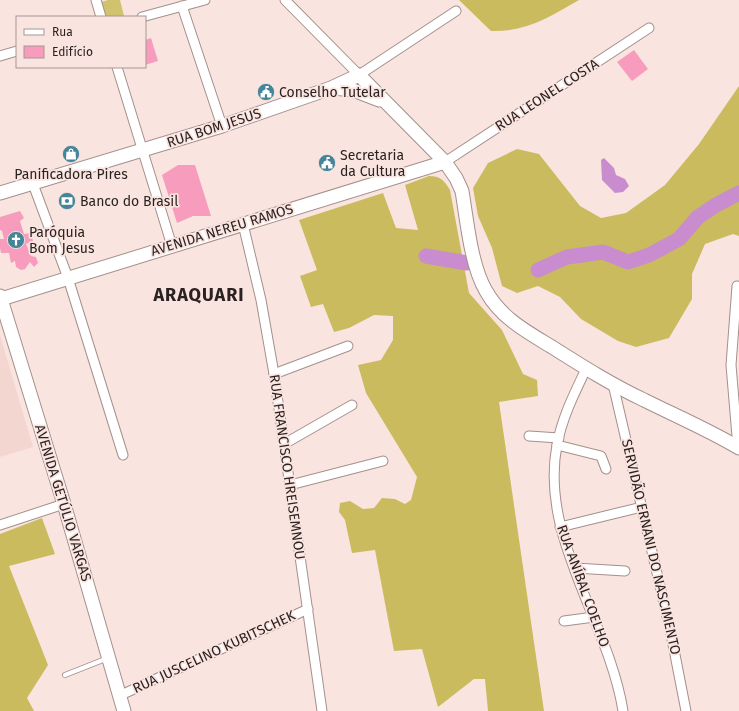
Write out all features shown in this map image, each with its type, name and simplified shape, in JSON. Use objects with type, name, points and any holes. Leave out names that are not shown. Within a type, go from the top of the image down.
[{"type":"main road","name":"RUA BOM JESUS","points":[[0,193],[222,126],[331,88],[359,75]]},
{"type":"main road","points":[[359,75],[444,162],[456,178],[462,191],[476,264],[485,290],[493,303],[504,316],[586,369],[739,448]]},
{"type":"main road","points":[[331,88],[353,90],[365,94],[376,98],[395,111]]},
{"type":"main road","name":"AVENIDA NEREU RAMOS","points":[[0,298],[444,162]]},
{"type":"main road","name":"AVENIDA GETÚLIO VARGAS","points":[[0,298],[110,657],[124,711]]},
{"type":"street","points":[[96,0],[101,16]]},
{"type":"street","points":[[146,16],[204,0]]},
{"type":"street","points":[[285,0],[359,75]]},
{"type":"street","points":[[182,6],[222,126]]},
{"type":"street","name":"RUA BOM JESUS","points":[[359,75],[456,11]]},
{"type":"street","name":"RUA LEONEL COSTA","points":[[444,162],[649,28]]},
{"type":"street","points":[[0,56],[16,51]]},
{"type":"street","points":[[116,68],[172,246]]},
{"type":"street","points":[[33,184],[68,278],[123,455]]},
{"type":"street","name":"RUA FRANCISCO HREISEMNOU","points":[[242,224],[259,294],[274,374],[322,711]]},
{"type":"street","points":[[737,286],[731,365],[739,448]]},
{"type":"street","points":[[274,374],[348,346]]},
{"type":"street","name":"RUA ANÍBAL COELHO","points":[[586,369],[566,413],[558,442],[554,466],[555,490],[560,527],[612,664],[623,711]]},
{"type":"street","name":"SERVIDÃO ERNANI DO NASCIMENTO","points":[[613,384],[670,629],[686,711]]},
{"type":"street","points":[[284,444],[352,405]]},
{"type":"street","points":[[529,436],[558,442],[601,456],[606,469]]},
{"type":"street","points":[[290,485],[383,461]]},
{"type":"street","points":[[0,525],[64,504]]},
{"type":"street","points":[[560,527],[642,507]]},
{"type":"street","points":[[575,568],[625,571]]},
{"type":"street","name":"RUA JUSCELINO KUBITSCHEK","points":[[121,695],[308,609]]},
{"type":"street","points":[[564,621],[594,617]]},
{"type":"lane","points":[[64,675],[110,657]]},
{"type":"shaded area","points":[[108,0],[120,0],[124,16],[106,16],[101,2]]},
{"type":"shaded area","points":[[459,0],[579,0],[547,18],[527,26],[504,31],[491,31]]},
{"type":"shaded area","points":[[739,86],[739,236],[733,234],[705,244],[692,274],[692,299],[669,338],[636,347],[618,341],[581,319],[560,297],[538,286],[517,293],[502,286],[492,248],[478,216],[473,188],[488,163],[517,149],[539,154],[580,206],[601,218],[626,213],[665,185],[699,144]]},
{"type":"shaded area","points":[[604,158],[614,168],[616,175],[625,179],[629,186],[623,192],[615,193],[602,180],[601,160]]},
{"type":"shaded area","points":[[429,176],[441,179],[450,190],[469,293],[502,330],[523,374],[537,380],[538,396],[499,402],[544,711],[488,711],[485,679],[474,679],[438,707],[422,649],[394,651],[375,550],[352,553],[345,520],[339,512],[340,503],[350,501],[363,509],[374,508],[382,498],[395,499],[405,504],[411,500],[417,477],[366,393],[358,365],[381,360],[393,340],[393,316],[374,315],[349,328],[334,332],[323,304],[311,307],[300,276],[317,270],[299,220],[383,193],[396,228],[418,230],[405,185]]},
{"type":"shaded area","points":[[0,335],[33,447],[0,457]]},
{"type":"shaded area","points":[[42,518],[55,554],[9,566],[48,665],[27,698],[34,711],[0,711],[0,534]]},
{"type":"building","points":[[151,38],[158,61],[146,65],[146,40]]},
{"type":"building","points":[[634,50],[648,69],[632,81],[617,62]]},
{"type":"building","points":[[178,165],[195,165],[211,216],[193,216],[177,223],[162,175]]},
{"type":"building","name":"Paróquia Bom Jesus","points":[[20,211],[24,218],[20,221],[24,234],[31,233],[33,241],[26,244],[31,256],[36,257],[38,263],[34,267],[30,262],[25,269],[21,270],[16,267],[15,261],[11,263],[9,253],[1,253],[0,248],[0,239],[4,239],[2,231],[0,230],[0,217]]},
{"type":"waterway","points":[[538,270],[567,257],[603,252],[628,262],[649,255],[679,239],[698,217],[716,205],[739,193]]},
{"type":"waterway","points":[[426,256],[467,263]]},
{"type":"place","name":"Conselho Tutelar","points":[[266,92]]},
{"type":"place","name":"Panificadora Pires","points":[[71,154]]},
{"type":"place","name":"Secretaria da Cultura","points":[[327,163]]},
{"type":"place","name":"Banco do Brasil","points":[[67,201]]},
{"type":"place","name":"Paróquia Bom Jesus","points":[[16,240]]},
{"type":"district","name":"ARAQUARI","points":[[199,295]]}]
